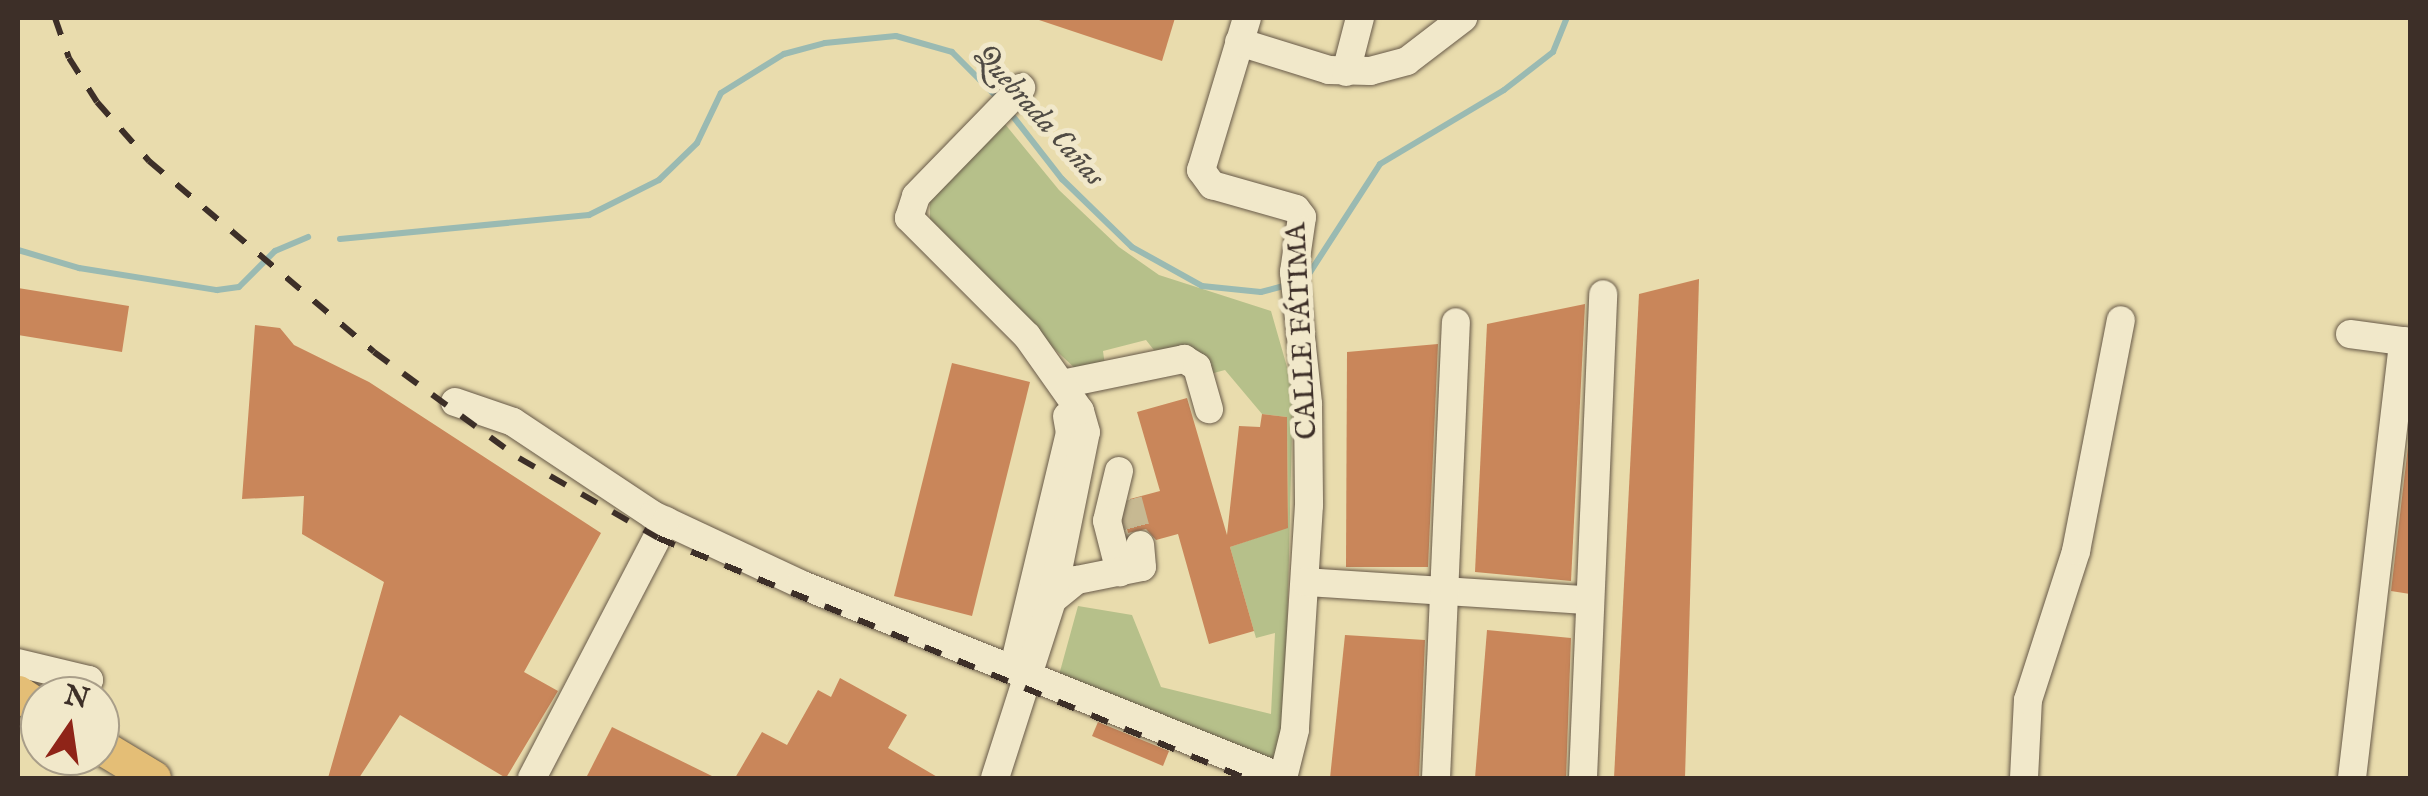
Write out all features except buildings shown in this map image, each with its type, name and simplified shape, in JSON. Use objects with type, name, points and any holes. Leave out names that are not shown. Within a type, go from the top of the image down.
[{"type":"main road","points":[[120,758],[153,778]]},
{"type":"street","points":[[1346,72],[1360,18]]},
{"type":"street","points":[[1243,30],[1346,72],[1407,60],[1464,18]]},
{"type":"street","name":"CALLE FÁTIMA","points":[[1243,30],[1201,170],[1212,185],[1296,209],[1303,228],[1294,272],[1308,404],[1306,582],[1295,730],[1283,778]]},
{"type":"street","points":[[978,778],[1052,600],[1078,432],[1062,384],[1027,336],[912,228],[916,196],[1020,88]]},
{"type":"street","points":[[1582,778],[1603,294]]},
{"type":"street","points":[[2024,778],[2028,700],[2076,551],[2121,320]]},
{"type":"street","points":[[1436,778],[1456,322]]},
{"type":"street","points":[[2350,334],[2407,341],[2352,778]]},
{"type":"street","points":[[1062,384],[1184,360],[1197,366],[1209,409]]},
{"type":"street","points":[[455,402],[513,422],[666,522],[1019,673],[1283,778]]},
{"type":"street","points":[[1078,432],[1113,454],[1128,500]]},
{"type":"street","points":[[995,778],[1078,432]]},
{"type":"street","points":[[1118,471],[1107,521],[1120,572]]},
{"type":"street","points":[[532,778],[666,522]]},
{"type":"street","points":[[1052,600],[1078,580],[1142,568],[1140,545]]},
{"type":"street","points":[[1306,582],[1587,600]]},
{"type":"street","points":[[18,663],[52,676]]},
{"type":"green space","points":[[1005,124],[1059,190],[1119,247],[1159,275],[1271,311],[1293,388],[1284,764],[1059,675],[1078,606],[1132,615],[1161,687],[1271,714],[1275,633],[1256,638],[1230,547],[1288,527],[1287,417],[1262,414],[1225,370],[1210,374],[1157,354],[1146,340],[1103,351],[1105,366],[1080,373],[943,244],[930,220],[930,197]]},
{"type":"waterway","name":"Quebrada Cañas","points":[[1305,280],[1380,164],[1504,90],[1553,52],[1567,18]]},
{"type":"waterway","name":"Quebrada Cañas","points":[[340,239],[589,215],[659,180],[697,143],[721,93],[784,54],[825,43],[896,36],[952,52],[1000,100]]},
{"type":"waterway","name":"Quebrada Cañas","points":[[1008,110],[1062,179],[1132,247],[1202,286],[1261,292],[1288,285]]},
{"type":"waterway","name":"Quebrada Cañas","points":[[18,250],[79,268],[217,290],[239,287],[275,251],[308,237]]},
{"type":"tunnel","points":[[1128,500],[1140,545]]},
{"type":"railway","points":[[55,18],[69,58],[97,102],[149,161],[374,352],[519,458],[658,538],[1245,778]]}]
